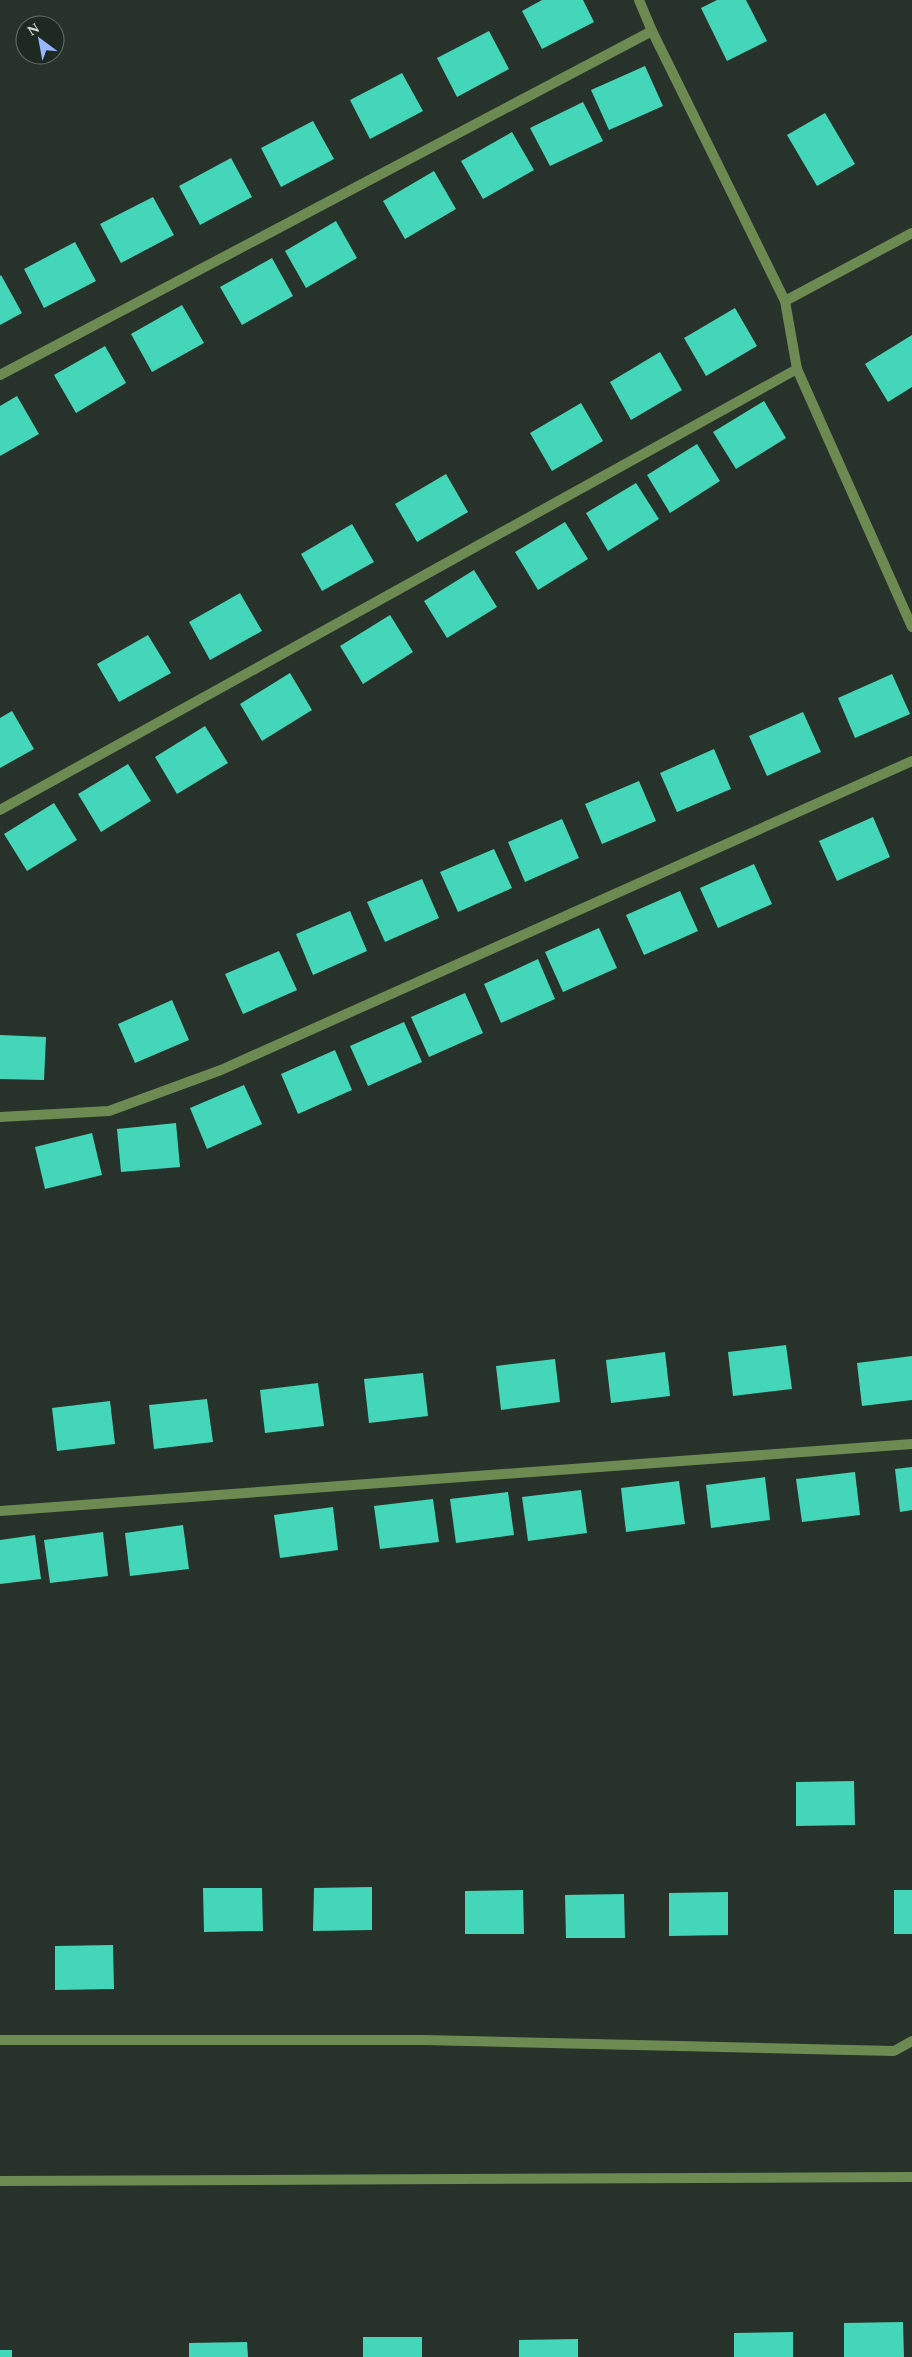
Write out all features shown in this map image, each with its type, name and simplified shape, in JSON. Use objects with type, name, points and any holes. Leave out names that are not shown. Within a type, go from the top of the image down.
[{"type":"street","points":[[640,0],[652,31],[785,301],[797,369],[912,627]]},
{"type":"street","points":[[0,375],[652,31]]},
{"type":"street","points":[[785,301],[912,233]]},
{"type":"street","points":[[0,810],[797,369]]},
{"type":"street","points":[[0,1117],[110,1111],[221,1070],[912,761]]},
{"type":"street","points":[[0,1511],[912,1444]]},
{"type":"street","points":[[0,2040],[423,2040],[894,2051],[912,2041]]},
{"type":"street","points":[[0,2181],[912,2177]]},
{"type":"building","points":[[542,0],[583,0],[594,22],[542,49],[522,11]]},
{"type":"building","points":[[717,0],[746,0],[767,41],[727,61],[701,8]]},
{"type":"building","points":[[489,31],[509,69],[457,97],[437,58]]},
{"type":"building","points":[[645,66],[663,106],[609,130],[591,90]]},
{"type":"building","points":[[402,73],[423,111],[370,139],[350,100]]},
{"type":"building","points":[[583,102],[603,141],[550,166],[530,128]]},
{"type":"building","points":[[825,113],[855,164],[817,186],[787,135]]},
{"type":"building","points":[[313,121],[334,159],[281,187],[261,148]]},
{"type":"building","points":[[512,132],[534,170],[483,199],[461,161]]},
{"type":"building","points":[[231,158],[252,197],[200,225],[179,186]]},
{"type":"building","points":[[434,171],[456,209],[405,239],[383,201]]},
{"type":"building","points":[[153,197],[174,235],[121,263],[100,224]]},
{"type":"building","points":[[336,221],[357,258],[306,288],[285,251]]},
{"type":"building","points":[[75,242],[96,281],[44,308],[24,269]]},
{"type":"building","points":[[272,258],[293,296],[242,325],[220,287]]},
{"type":"building","points":[[0,276],[22,313],[0,325]]},
{"type":"building","points":[[182,305],[204,343],[152,372],[131,334]]},
{"type":"building","points":[[735,308],[757,346],[706,376],[684,338]]},
{"type":"building","points":[[912,335],[912,387],[888,402],[865,364]]},
{"type":"building","points":[[105,346],[126,383],[76,413],[54,375]]},
{"type":"building","points":[[660,352],[682,390],[631,420],[610,382]]},
{"type":"building","points":[[17,396],[39,434],[0,456],[0,406]]},
{"type":"building","points":[[764,401],[786,438],[736,469],[713,432]]},
{"type":"building","points":[[581,403],[603,441],[552,471],[530,433]]},
{"type":"building","points":[[697,444],[720,481],[670,513],[647,475]]},
{"type":"building","points":[[446,474],[468,512],[417,542],[395,504]]},
{"type":"building","points":[[636,483],[659,519],[608,551],[586,513]]},
{"type":"building","points":[[565,522],[588,559],[538,590],[515,552]]},
{"type":"building","points":[[352,524],[374,562],[322,591],[301,554]]},
{"type":"building","points":[[474,570],[497,607],[447,638],[424,601]]},
{"type":"building","points":[[240,593],[262,631],[210,660],[189,622]]},
{"type":"building","points":[[390,615],[413,652],[363,684],[340,646]]},
{"type":"building","points":[[148,635],[171,673],[119,702],[97,664]]},
{"type":"building","points":[[290,673],[312,710],[262,741],[240,704]]},
{"type":"building","points":[[892,674],[910,714],[855,738],[838,698]]},
{"type":"building","points":[[12,711],[34,749],[0,768],[0,718]]},
{"type":"building","points":[[803,712],[821,752],[767,776],[749,736]]},
{"type":"building","points":[[205,726],[228,763],[177,794],[155,757]]},
{"type":"building","points":[[714,749],[731,789],[677,812],[660,773]]},
{"type":"building","points":[[128,764],[151,801],[101,832],[78,794]]},
{"type":"building","points":[[639,781],[656,821],[602,844],[585,804]]},
{"type":"building","points":[[54,803],[77,840],[27,871],[4,834]]},
{"type":"building","points":[[873,817],[890,857],[837,881],[819,841]]},
{"type":"building","points":[[562,819],[579,858],[525,882],[508,842]]},
{"type":"building","points":[[494,849],[512,888],[458,912],[440,872]]},
{"type":"building","points":[[754,864],[772,904],[718,928],[700,888]]},
{"type":"building","points":[[422,879],[439,918],[385,942],[367,902]]},
{"type":"building","points":[[680,891],[698,931],[644,955],[626,915]]},
{"type":"building","points":[[350,911],[367,951],[313,975],[296,934]]},
{"type":"building","points":[[599,928],[617,968],[563,992],[545,952]]},
{"type":"building","points":[[279,951],[297,990],[243,1014],[225,974]]},
{"type":"building","points":[[538,959],[555,999],[501,1023],[484,984]]},
{"type":"building","points":[[465,993],[483,1033],[429,1057],[411,1017]]},
{"type":"building","points":[[172,1000],[189,1040],[135,1063],[118,1024]]},
{"type":"building","points":[[404,1022],[422,1062],[368,1086],[350,1046]]},
{"type":"building","points":[[0,1035],[46,1037],[44,1080],[0,1079]]},
{"type":"building","points":[[335,1050],[352,1090],[298,1114],[281,1074]]},
{"type":"building","points":[[244,1085],[262,1124],[207,1149],[190,1108]]},
{"type":"building","points":[[176,1123],[180,1167],[121,1172],[117,1129]]},
{"type":"building","points":[[92,1133],[102,1175],[45,1189],[35,1147]]},
{"type":"building","points":[[786,1345],[792,1389],[733,1396],[728,1352]]},
{"type":"building","points":[[665,1352],[670,1396],[611,1403],[606,1360]]},
{"type":"building","points":[[912,1356],[912,1400],[862,1406],[857,1363]]},
{"type":"building","points":[[555,1359],[560,1402],[501,1410],[496,1366]]},
{"type":"building","points":[[423,1373],[428,1416],[369,1423],[364,1379]]},
{"type":"building","points":[[318,1383],[324,1426],[265,1433],[260,1390]]},
{"type":"building","points":[[207,1399],[213,1442],[154,1449],[149,1405]]},
{"type":"building","points":[[110,1401],[115,1444],[57,1451],[52,1408]]},
{"type":"building","points":[[912,1467],[912,1510],[900,1512],[895,1469]]},
{"type":"building","points":[[855,1472],[860,1515],[802,1522],[796,1479]]},
{"type":"building","points":[[765,1477],[770,1520],[711,1528],[706,1485]]},
{"type":"building","points":[[679,1481],[685,1524],[626,1532],[621,1488]]},
{"type":"building","points":[[581,1490],[587,1533],[528,1541],[522,1497]]},
{"type":"building","points":[[508,1492],[514,1535],[456,1543],[450,1499]]},
{"type":"building","points":[[433,1499],[439,1542],[380,1549],[374,1506]]},
{"type":"building","points":[[333,1507],[338,1550],[280,1558],[274,1515]]},
{"type":"building","points":[[183,1525],[189,1569],[130,1576],[125,1533]]},
{"type":"building","points":[[103,1532],[108,1576],[50,1583],[44,1540]]},
{"type":"building","points":[[35,1535],[41,1579],[0,1584],[0,1540]]},
{"type":"building","points":[[854,1781],[855,1825],[796,1826],[796,1782]]},
{"type":"building","points":[[372,1887],[372,1930],[313,1931],[314,1888]]},
{"type":"building","points":[[203,1888],[262,1888],[263,1931],[204,1932]]},
{"type":"building","points":[[523,1890],[524,1934],[465,1934],[465,1891]]},
{"type":"building","points":[[894,1890],[912,1890],[912,1934],[894,1934]]},
{"type":"building","points":[[728,1892],[728,1935],[669,1936],[669,1893]]},
{"type":"building","points":[[624,1894],[625,1938],[566,1938],[565,1895]]},
{"type":"building","points":[[113,1945],[114,1989],[55,1990],[55,1946]]},
{"type":"building","points":[[903,2322],[904,2357],[844,2357],[844,2323]]},
{"type":"building","points":[[793,2332],[793,2357],[734,2357],[734,2333]]},
{"type":"building","points":[[363,2337],[422,2337],[422,2357],[363,2357]]},
{"type":"building","points":[[578,2339],[578,2357],[519,2357],[519,2340]]},
{"type":"building","points":[[247,2342],[248,2357],[189,2357],[189,2343]]},
{"type":"building","points":[[0,2350],[12,2350],[12,2357],[0,2357]]}]
